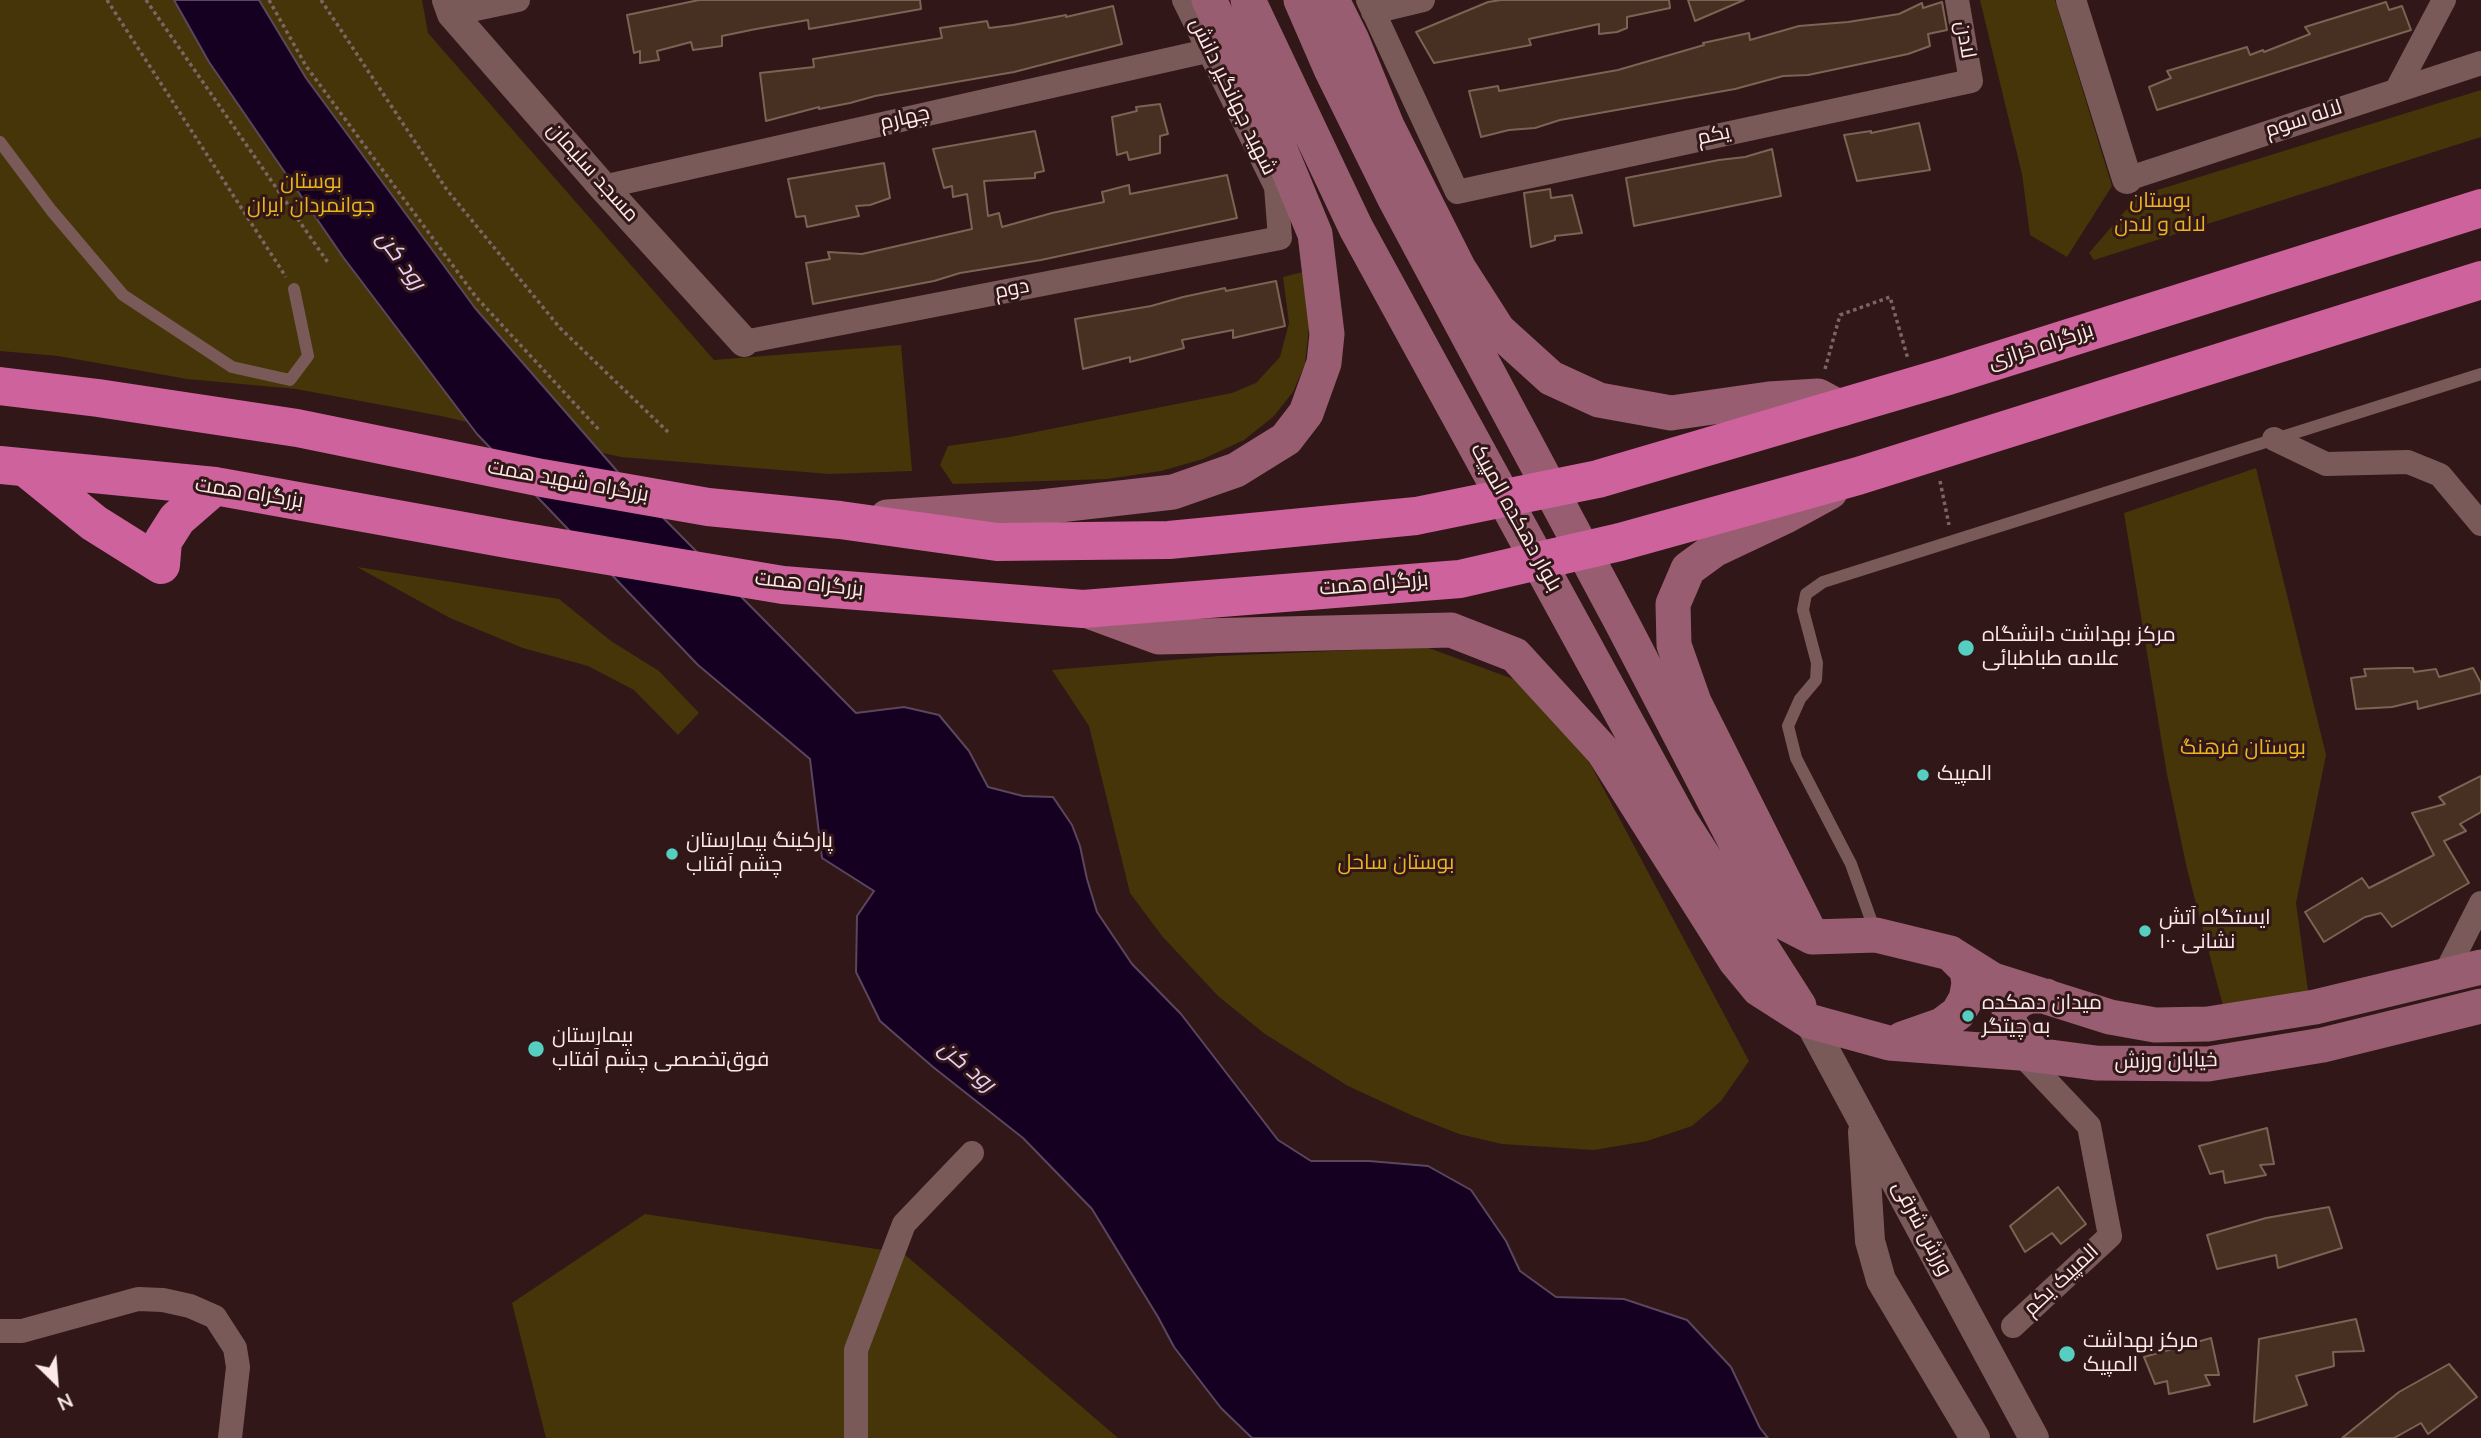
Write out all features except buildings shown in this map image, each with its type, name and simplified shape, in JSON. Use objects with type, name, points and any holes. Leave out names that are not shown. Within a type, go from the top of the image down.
[{"type":"highway","name":"بزرگراه خرازی","points":[[840,520],[997,542],[1169,540],[1416,516],[1598,479],[1830,402],[2481,208]]},
{"type":"highway","points":[[1858,476],[2481,281]]},
{"type":"highway","points":[[2361,319],[2481,301]]},
{"type":"highway","name":"بزرگراه شهید همت","points":[[0,386],[297,428],[542,478],[708,507],[840,520]]},
{"type":"highway","points":[[13,467],[161,565],[163,541],[177,519],[215,486]]},
{"type":"highway","name":"بزرگراه همت","points":[[13,467],[215,486],[783,585],[1083,609],[1460,579],[1620,542],[1858,476]]},
{"type":"main road","points":[[840,520],[1041,507],[1173,492],[1236,470],[1286,439],[1306,413],[1324,363],[1327,334],[1315,234],[1267,118],[1209,0]]},
{"type":"main road","name":"بلوار دهکده المپیک","points":[[1248,0],[1356,228],[1666,796],[1809,1021]]},
{"type":"main road","name":"بلوار دهکده المپیک","points":[[1301,0],[1331,69],[1395,199],[1623,625],[1775,918],[1812,937]]},
{"type":"main road","points":[[1332,0],[1352,40],[1387,126],[1459,269],[1498,330],[1551,378],[1599,400],[1671,413],[1769,399],[1830,402]]},
{"type":"main road","points":[[1812,937],[1693,702],[1674,645],[1673,604],[1688,569],[1714,550],[1786,516],[1858,476]]},
{"type":"main road","name":"خیابان ورزش","points":[[1083,609],[1159,637],[1451,630],[1515,655],[1604,751],[1735,960],[1759,989],[1809,1021],[1889,1043],[2028,1054],[2096,1063],[2208,1064],[2323,1045],[2481,1006]]},
{"type":"main road","name":"خیابان ورزش","points":[[1812,937],[1876,935],[1950,953],[1993,980],[2110,1017],[2155,1025],[2208,1024],[2315,1007],[2481,967]]},
{"type":"main road","points":[[1889,1043],[1942,1025],[1958,1013],[1966,999],[1969,984],[1967,970],[1950,953]]},
{"type":"main road","points":[[2028,1054],[2009,1023],[2009,1015],[2012,1007],[2020,1000],[2029,996],[2046,996]]},
{"type":"street","points":[[450,7],[518,0]]},
{"type":"street","name":"شهید جهانگیر دانش","points":[[1184,0],[1276,187],[1280,238]]},
{"type":"street","points":[[1371,6],[1423,0]]},
{"type":"street","name":"لادن","points":[[1957,0],[1971,81]]},
{"type":"street","points":[[2071,0],[2127,179]]},
{"type":"street","points":[[2397,89],[2444,0]]},
{"type":"street","name":"یکم","points":[[1371,6],[1457,192],[1971,81]]},
{"type":"street","name":"مسجد سلیمان","points":[[450,7],[603,187],[744,342]]},
{"type":"street","name":"چهارم","points":[[603,187],[1207,51]]},
{"type":"street","name":"لاله سوم","points":[[2127,179],[2481,63]]},
{"type":"street","name":"دوم","points":[[744,342],[1280,238]]},
{"type":"street","points":[[2274,439],[2326,464],[2408,462],[2440,475],[2481,524]]},
{"type":"street","points":[[2444,976],[2481,903]]},
{"type":"street","name":"ورزش شرقی","points":[[1809,1021],[2034,1438]]},
{"type":"street","name":"المپیک یکم","points":[[2013,1326],[2110,1236],[2089,1126],[2028,1054]]},
{"type":"street","points":[[1863,1121],[1870,1241],[1881,1280],[1975,1438]]},
{"type":"street","points":[[856,1438],[856,1350],[904,1224],[972,1153]]},
{"type":"street","points":[[0,1331],[22,1331],[138,1299],[163,1300],[190,1306],[215,1317],[236,1348],[238,1367],[230,1438]]},
{"type":"lane","points":[[0,142],[51,209],[123,295],[232,367],[290,380],[308,356],[294,289]]},
{"type":"lane","points":[[1876,935],[1852,864],[1796,758],[1788,726],[1800,699],[1816,680],[1817,663],[1803,610],[1806,594],[1823,582],[2481,374]]},
{"type":"path","points":[[107,0],[294,289]]},
{"type":"path","points":[[146,0],[329,264]]},
{"type":"path","points":[[269,0],[306,66],[476,297],[600,430]]},
{"type":"path","points":[[321,0],[447,190],[560,328],[668,432]]},
{"type":"path","points":[[1830,402],[1840,315],[1890,297],[1908,360]]},
{"type":"path","points":[[1938,475],[1951,541]]},
{"type":"green space","name":"بوستان جوانمردان ایران","points":[[0,0],[422,0],[428,33],[714,360],[901,345],[912,471],[829,474],[621,457],[441,416],[296,389],[187,379],[58,356],[0,351]]},
{"type":"green space","points":[[1980,0],[2055,0],[2112,186],[2067,257],[2030,235],[2022,174]]},
{"type":"green space","name":"بوستان لاله و لادن","points":[[2481,90],[2481,137],[2094,260],[2089,253],[2138,196]]},
{"type":"green space","points":[[1307,271],[1310,318],[1305,364],[1293,392],[1273,417],[1244,440],[1203,459],[1161,471],[1107,479],[953,484],[940,465],[948,446],[1010,437],[1232,393],[1256,383],[1280,357],[1289,323],[1283,277]]},
{"type":"green space","name":"بوستان فرهنگ","points":[[2256,468],[2326,755],[2296,903],[2308,991],[2223,1006],[2187,869],[2167,774],[2124,513]]},
{"type":"green space","points":[[357,567],[559,599],[611,641],[659,671],[699,713],[678,735],[634,690],[588,666],[523,648],[450,618]]},
{"type":"green space","name":"بوستان ساحل","points":[[1426,647],[1524,683],[1585,754],[1749,1061],[1721,1101],[1692,1126],[1647,1141],[1594,1150],[1502,1144],[1459,1134],[1411,1115],[1348,1086],[1265,1034],[1218,996],[1162,936],[1130,893],[1089,726],[1052,670],[1219,656]]},
{"type":"green space","points":[[645,1214],[903,1253],[1118,1438],[546,1438],[512,1303]]},
{"type":"water","name":"رود کن","points":[[174,0],[259,0],[306,78],[475,308],[617,471],[856,713],[904,707],[939,715],[969,751],[988,787],[1023,796],[1053,797],[1072,825],[1097,912],[1132,964],[1181,1014],[1278,1140],[1311,1161],[1369,1161],[1428,1166],[1471,1190],[1506,1241],[1520,1271],[1556,1297],[1624,1299],[1687,1320],[1731,1367],[1760,1428],[1768,1438],[1252,1438],[1221,1408],[1174,1347],[1092,1209],[1023,1138],[880,1021],[856,972],[857,916],[874,891],[822,858],[810,759],[698,665],[477,434],[343,257],[209,62]]},
{"type":"place","name":"مرکز بهداشت دانشگاه علامه طباطبائی","points":[[1966,648]]},
{"type":"place","name":"المپیک","points":[[1923,775]]},
{"type":"place","name":"پاركينگ بيمارستان چشم آفتاب","points":[[672,854]]},
{"type":"place","name":"ایستگاه آتش نشانی ۱۰۰","points":[[2145,931]]},
{"type":"place","name":"میدان دهکده به چیتگر","points":[[1968,1016]]},
{"type":"place","name":"بیمارستان فوق‌تخصصی چشم آفتاب","points":[[536,1049]]},
{"type":"place","name":"مرکز بهداشت المپیک","points":[[2067,1354]]}]
